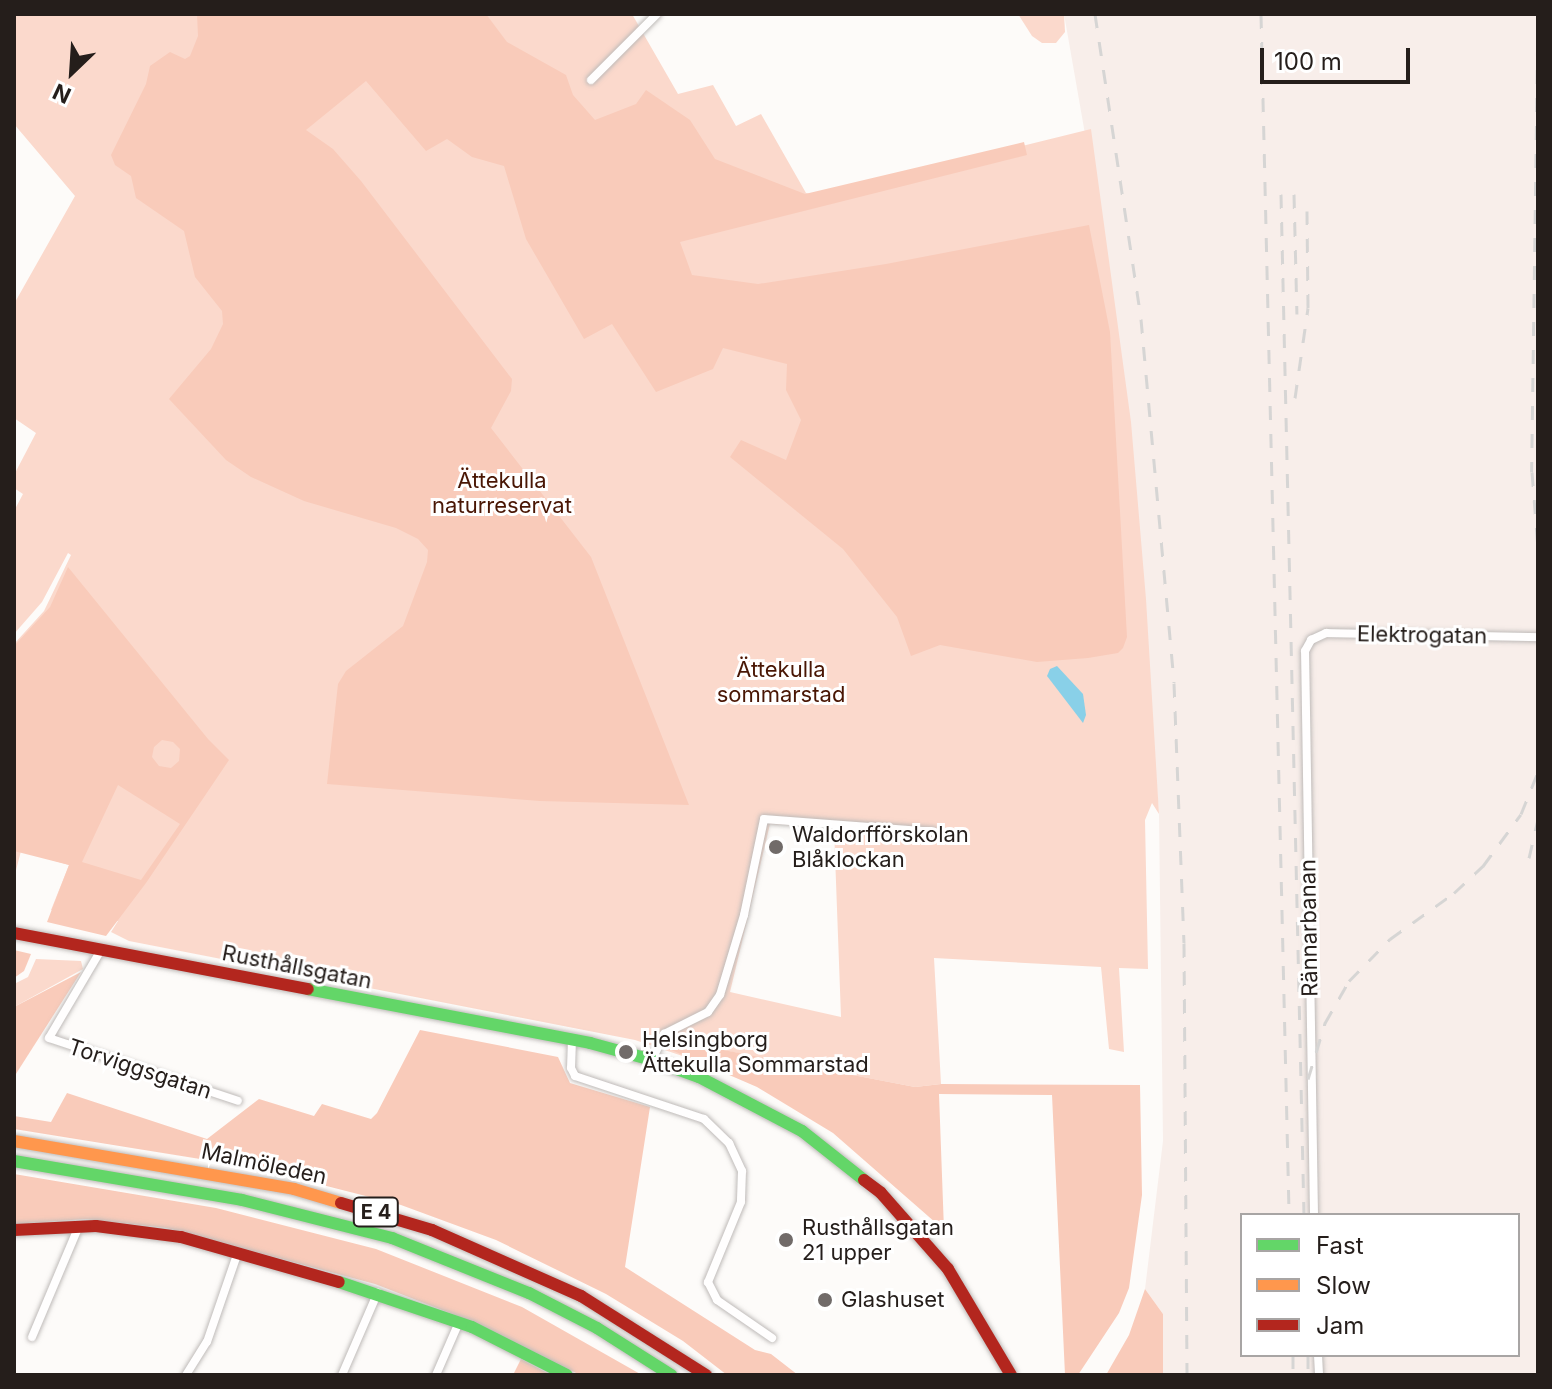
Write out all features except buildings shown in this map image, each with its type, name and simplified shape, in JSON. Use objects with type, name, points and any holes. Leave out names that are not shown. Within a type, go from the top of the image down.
[{"type":"main road","name":"Rusthållsgatan","points":[[14,933],[572,1040],[652,1060],[750,1101],[802,1131],[862,1176],[911,1225],[948,1269],[1011,1375]]},
{"type":"main road","name":"Malmöleden","points":[[14,1141],[279,1186],[432,1230],[581,1296],[706,1375]]},
{"type":"main road","name":"Malmöleden","points":[[14,1161],[242,1200],[392,1238],[467,1265],[540,1298],[597,1328],[671,1375]]},
{"type":"main road","points":[[14,1230],[79,1226],[149,1231],[238,1252],[378,1292],[459,1322],[567,1375]]},
{"type":"street","points":[[591,80],[657,14]]},
{"type":"street","name":"Elektrogatan","points":[[1309,642],[1326,633],[1538,637]]},
{"type":"street","name":"Rännarbanan","points":[[1309,642],[1302,663],[1314,1213]]},
{"type":"street","points":[[652,1060],[664,1034],[708,1012],[720,995],[744,915],[764,819],[935,832]]},
{"type":"street","name":"Torviggsgatan","points":[[101,950],[49,1038],[238,1101]]},
{"type":"street","points":[[572,1040],[571,1068],[575,1076],[704,1119],[729,1143],[742,1171],[741,1202],[713,1261],[708,1282],[717,1300],[772,1338]]},
{"type":"street","points":[[32,1337],[79,1226]]},
{"type":"street","points":[[186,1375],[207,1342],[238,1252]]},
{"type":"street","points":[[342,1375],[378,1292]]},
{"type":"street","points":[[436,1375],[459,1322]]},
{"type":"shaded area","points":[[1064,14],[1538,14],[1538,1375],[1163,1375],[1163,1314],[1145,1289],[1163,1141],[1159,814],[1135,509],[1092,174]]},
{"type":"green space","name":"Ättekulla naturreservat","points":[[14,14],[632,14],[678,94],[713,85],[736,126],[761,114],[806,193],[818,196],[1091,129],[1131,422],[1159,814],[1152,803],[1145,820],[1148,969],[1119,968],[1124,1052],[1109,1049],[1101,967],[934,958],[941,1084],[915,1087],[717,1049],[712,1066],[635,1040],[129,941],[111,932],[118,921],[51,910],[69,865],[21,851],[14,878],[14,644],[44,611],[71,555],[68,553],[42,602],[14,634],[14,511],[23,494],[14,488],[14,475],[36,433],[14,418],[14,304],[75,196],[14,124]],"holes":[[[770,824],[834,828],[841,1017],[730,992]]]},
{"type":"green space","points":[[197,14],[486,14],[507,42],[566,75],[573,95],[595,120],[636,104],[646,90],[690,120],[715,159],[805,194],[1024,142],[1027,155],[680,242],[692,275],[758,284],[886,264],[1089,225],[1110,332],[1127,637],[1123,648],[1118,653],[1088,658],[1037,662],[940,645],[911,656],[897,617],[843,549],[730,457],[741,440],[786,460],[801,420],[786,390],[787,364],[723,348],[713,369],[656,392],[612,324],[584,339],[526,239],[504,166],[472,157],[447,139],[426,151],[366,81],[306,130],[333,149],[361,181],[512,379],[511,391],[491,428],[591,557],[689,805],[540,801],[327,784],[338,684],[346,671],[403,626],[427,562],[428,550],[418,539],[396,528],[304,501],[251,477],[226,460],[169,399],[211,349],[223,324],[222,311],[195,277],[184,231],[136,198],[131,176],[115,165],[111,155],[146,84],[150,66],[170,52],[185,59],[190,56],[198,36]]},
{"type":"green space","points":[[1018,14],[1064,14],[1065,32],[1056,43],[1042,43],[1032,36]]},
{"type":"green space","points":[[68,567],[208,739],[229,760],[146,883],[106,936],[47,922],[69,865],[14,851],[14,646],[50,607]],"holes":[[[162,740],[173,742],[180,749],[179,761],[171,768],[159,766],[152,757],[154,747]],[[118,785],[180,824],[141,880],[82,862]]]},
{"type":"green space","points":[[14,950],[31,954],[24,971],[14,978]]},
{"type":"green space","points":[[36,959],[81,961],[83,969],[14,1007],[14,984],[28,977]]},
{"type":"green space","points":[[81,972],[14,1077],[14,1007]]},
{"type":"green space","points":[[420,1030],[558,1057],[570,1083],[650,1107],[625,1267],[755,1350],[771,1354],[798,1375],[727,1375],[683,1341],[606,1294],[496,1240],[401,1205],[256,1168],[14,1129],[14,1116],[51,1122],[67,1093],[207,1139],[259,1099],[314,1116],[322,1104],[371,1119]]},
{"type":"green space","points":[[682,1042],[915,1087],[941,1084],[1140,1085],[1142,1195],[1129,1288],[1119,1313],[1078,1375],[1065,1375],[1052,1095],[939,1094],[944,1230],[833,1133],[757,1087],[669,1049],[669,1043]]},
{"type":"green space","points":[[14,1174],[216,1208],[376,1249],[522,1307],[642,1375],[580,1375],[481,1325],[375,1284],[167,1228],[86,1219],[14,1224]]},
{"type":"green space","points":[[1145,1289],[1163,1314],[1163,1375],[1106,1375],[1129,1335]]},
{"type":"green space","points":[[521,1359],[534,1366],[551,1375],[513,1375]]},
{"type":"water","points":[[1057,666],[1083,694],[1086,715],[1083,723],[1047,676],[1050,669]]},
{"type":"railway","points":[[1095,14],[1141,319],[1174,683],[1184,943],[1187,1375]]},
{"type":"railway","points":[[1261,14],[1289,1213]]},
{"type":"railway","points":[[1538,14],[1532,472],[1538,549]]},
{"type":"railway","points":[[1281,194],[1304,1213]]},
{"type":"railway","points":[[1294,194],[1297,314]]},
{"type":"railway","points":[[1295,398],[1308,308],[1307,211]]},
{"type":"railway","points":[[1308,1079],[1325,1023],[1349,981],[1390,939],[1454,893],[1483,866],[1521,814],[1538,772]]},
{"type":"railway","points":[[1529,858],[1538,819]]},
{"type":"railway","points":[[1293,1357],[1293,1375]]},
{"type":"railway","points":[[1308,1357],[1308,1375]]},
{"type":"traffic: fast","points":[[308,989],[590,1043],[652,1060],[699,1077],[802,1131],[864,1180]]},
{"type":"traffic: fast","points":[[14,1161],[242,1200],[392,1238],[529,1293],[597,1328],[671,1375]]},
{"type":"traffic: fast","points":[[339,1282],[472,1327],[567,1375]]},
{"type":"traffic: slow","points":[[14,1141],[294,1189],[341,1203]]},
{"type":"traffic: jam","points":[[14,933],[308,989]]},
{"type":"traffic: jam","points":[[864,1180],[881,1193],[948,1269],[1011,1375]]},
{"type":"traffic: jam","points":[[341,1203],[432,1230],[581,1296],[706,1375]]},
{"type":"traffic: jam","points":[[14,1230],[96,1226],[181,1237],[339,1282]]},
{"type":"place","name":"Waldorfförskolan Blåklockan","points":[[776,847]]},
{"type":"place","name":"Helsingborg Ättekulla Sommarstad","points":[[626,1052]]},
{"type":"place","name":"Rusthållsgatan 21 upper","points":[[786,1240]]},
{"type":"place","name":"Glashuset","points":[[825,1300]]},
{"type":"park label","name":"Ättekulla sommarstad","points":[[781,682]]}]
